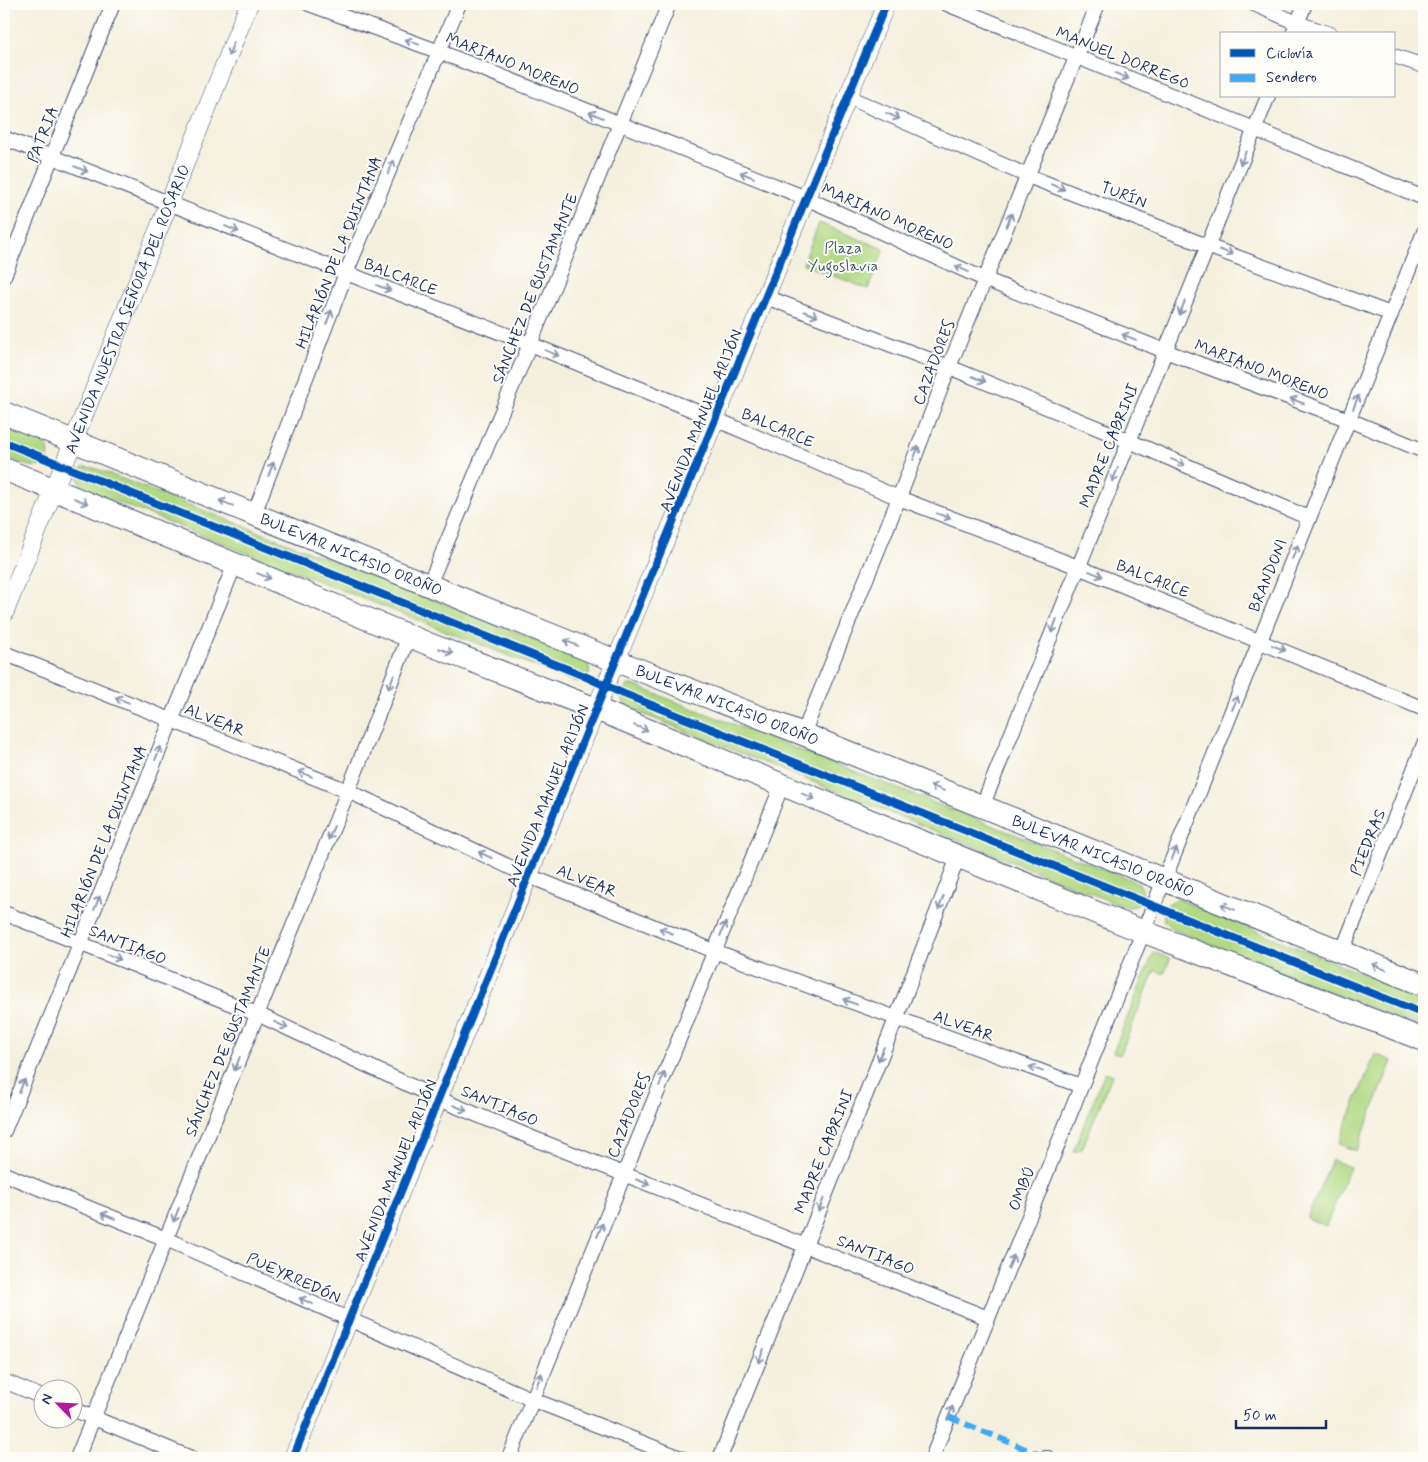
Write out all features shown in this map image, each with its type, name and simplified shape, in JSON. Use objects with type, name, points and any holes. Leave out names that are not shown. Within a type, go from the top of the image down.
[{"type":"main road","name":"BULEVAR NICASIO OROÑO","points":[[4,413],[429,586],[803,734],[1424,985]]},
{"type":"main road","points":[[4,468],[409,636],[596,709],[1143,932],[1424,1040]]},
{"type":"street","name":"PATRIA","points":[[4,276],[113,4]]},
{"type":"street","name":"AVENIDA NUESTRA SEÑORA DEL ROSARIO","points":[[4,614],[249,4]]},
{"type":"street","name":"MARIANO MORENO","points":[[309,4],[440,52],[806,198],[984,279],[1165,351],[1424,450]]},
{"type":"street","name":"HILARIÓN DE LA QUINTANA","points":[[254,514],[346,274],[459,4]]},
{"type":"street","name":"SÁNCHEZ DE BUSTAMANTE","points":[[429,586],[669,4]]},
{"type":"street","name":"AVENIDA MANUEL ARIJÓN","points":[[293,1458],[596,709],[886,4]]},
{"type":"street","name":"MANUEL DORREGO","points":[[947,4],[1424,198]]},
{"type":"street","name":"CAZADORES","points":[[803,734],[899,498],[984,279],[1098,4]]},
{"type":"street","points":[[1254,4],[1295,28],[1318,32]]},
{"type":"street","points":[[1295,28],[1305,4]]},
{"type":"street","points":[[1396,57],[1424,66]]},
{"type":"street","name":"TURÍN","points":[[848,96],[1028,176],[1207,246],[1391,314]]},
{"type":"street","name":"MADRE CABRINI","points":[[982,806],[1267,98]]},
{"type":"street","name":"BALCARCE","points":[[4,138],[346,274],[530,344],[715,419],[899,498],[1078,567],[1424,709]]},
{"type":"street","name":"BRANDONI","points":[[1143,932],[1424,232]]},
{"type":"street","points":[[766,297],[949,367],[1309,518]]},
{"type":"street","name":"HILARIÓN DE LA QUINTANA","points":[[4,1131],[235,564]]},
{"type":"street","name":"SÁNCHEZ DE BUSTAMANTE","points":[[77,1458],[409,636]]},
{"type":"street","name":"ALVEAR","points":[[4,652],[348,791],[529,876],[714,951],[1082,1086]]},
{"type":"street","name":"PIEDRAS","points":[[1342,952],[1424,744]]},
{"type":"street","name":"CAZADORES","points":[[509,1458],[782,785]]},
{"type":"street","name":"MADRE CABRINI","points":[[720,1458],[896,1019],[958,857]]},
{"type":"street","name":"SANTIAGO","points":[[4,914],[257,1014],[439,1099],[988,1318]]},
{"type":"street","name":"OMBÚ","points":[[932,1458],[1143,932]]},
{"type":"street","name":"PUEYRREDÓN","points":[[4,1174],[166,1239],[532,1399],[681,1458]]},
{"type":"street","points":[[4,1381],[32,1393]]},
{"type":"street","points":[[82,1413],[191,1458]]},
{"type":"green space","name":"Plaza Yugoslavia","points":[[819,223],[884,249],[868,289],[803,264]]},
{"type":"green space","points":[[4,427],[44,443],[49,452],[45,463],[41,466],[28,466],[4,456]]},
{"type":"green space","points":[[85,467],[94,468],[583,658],[589,668],[589,676],[582,681],[573,681],[84,489],[79,477],[81,469]]},
{"type":"green space","points":[[629,685],[1139,883],[1142,888],[1143,897],[1139,904],[1125,907],[628,708],[622,696],[624,690]]},
{"type":"green space","points":[[1178,899],[1424,999],[1424,1029],[1172,929],[1164,921],[1164,909],[1170,902]]},
{"type":"green space","points":[[1154,952],[1170,959],[1164,974],[1155,970],[1120,1055],[1113,1052]]},
{"type":"green space","points":[[1375,1054],[1392,1061],[1356,1151],[1338,1144]]},
{"type":"green space","points":[[1105,1072],[1112,1075],[1082,1149],[1073,1152]]},
{"type":"green space","points":[[1332,1160],[1350,1167],[1326,1226],[1307,1218]]},
{"type":"marked path","points":[[949,1417],[1047,1458]]},
{"type":"cycle path","points":[[293,1458],[596,709],[886,4]]},
{"type":"cycle path","points":[[4,442],[582,675],[624,694],[1424,1014]]}]
